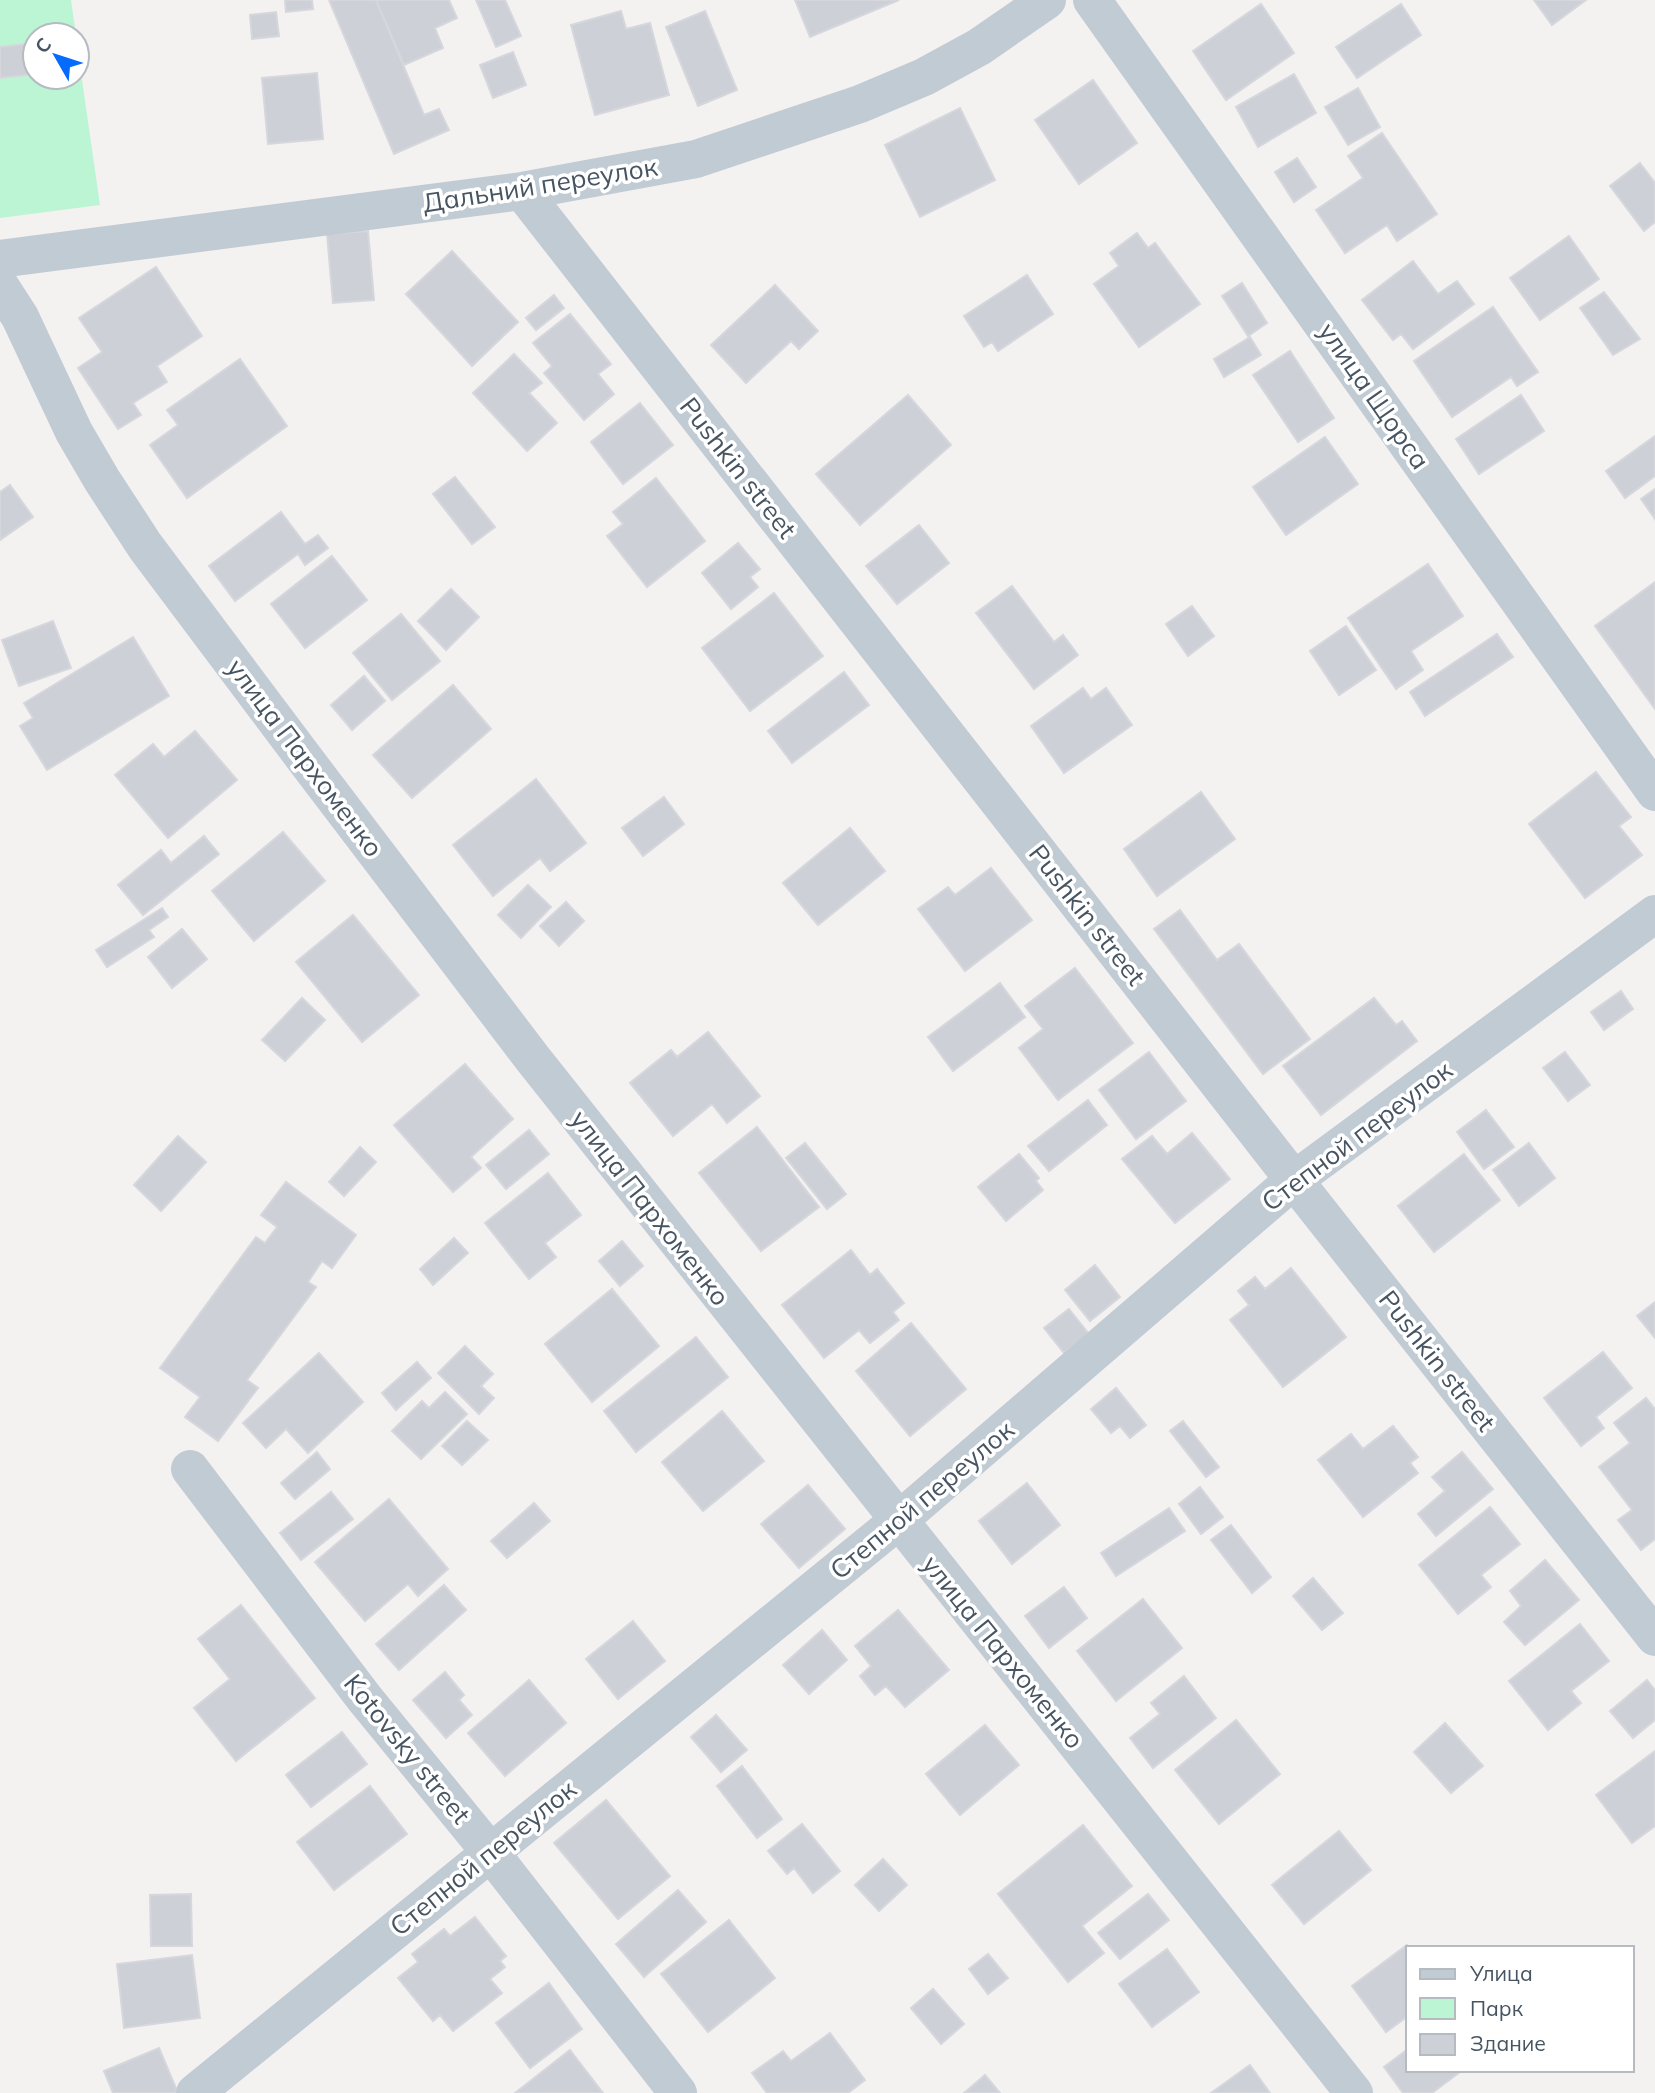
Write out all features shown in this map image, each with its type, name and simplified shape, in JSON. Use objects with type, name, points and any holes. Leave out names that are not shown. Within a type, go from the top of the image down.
[{"type":"street","name":"Дальний переулок","points":[[0,259],[522,191],[696,159],[860,104],[924,77],[979,47],[1047,0]]},
{"type":"street","name":"улица Щорса","points":[[1092,0],[1655,792]]},
{"type":"street","name":"Pushkin street","points":[[522,191],[1294,1180],[1655,1637]]},
{"type":"street","name":"улица Пархоменко","points":[[0,286],[20,317],[74,432],[145,546],[524,1048],[1354,2093]]},
{"type":"street","name":"Степной переулок","points":[[195,2093],[898,1521],[1294,1180],[1655,914]]},
{"type":"street","name":"Kotovsky street","points":[[190,1469],[365,1699],[491,1853],[678,2093]]},
{"type":"green space","points":[[0,0],[71,0],[74,21],[21,21],[21,91],[84,91],[100,205],[0,218]]},
{"type":"building","points":[[285,0],[312,0],[313,9],[286,12]]},
{"type":"building","points":[[329,0],[376,0],[424,115],[439,109],[449,130],[394,154]]},
{"type":"building","points":[[376,0],[449,0],[457,18],[435,28],[443,48],[404,65]]},
{"type":"building","points":[[476,0],[505,0],[521,36],[496,47]]},
{"type":"building","points":[[795,0],[899,0],[810,37]]},
{"type":"building","points":[[1534,0],[1586,0],[1552,25]]},
{"type":"building","points":[[1261,4],[1294,53],[1226,100],[1193,51]]},
{"type":"building","points":[[1401,4],[1421,35],[1357,78],[1336,47]]},
{"type":"building","points":[[621,11],[626,29],[650,23],[669,95],[595,115],[571,25]]},
{"type":"building","points":[[705,11],[737,90],[698,106],[666,27]]},
{"type":"building","points":[[276,12],[279,36],[252,39],[250,15]]},
{"type":"building","points":[[21,44],[21,76],[0,78],[0,47]]},
{"type":"building","points":[[513,52],[526,85],[493,98],[480,65]]},
{"type":"building","points":[[317,73],[323,139],[268,144],[262,78]]},
{"type":"building","points":[[1294,74],[1316,113],[1258,147],[1236,107]]},
{"type":"building","points":[[1093,80],[1137,143],[1079,184],[1035,120]]},
{"type":"building","points":[[1358,88],[1380,127],[1348,145],[1325,107]]},
{"type":"building","points":[[960,108],[995,180],[920,217],[885,145]]},
{"type":"building","points":[[1382,133],[1437,214],[1397,241],[1387,225],[1345,253],[1316,210],[1363,178],[1348,156]]},
{"type":"building","points":[[1297,158],[1316,187],[1294,202],[1275,172]]},
{"type":"building","points":[[1640,163],[1655,183],[1655,222],[1644,231],[1610,186]]},
{"type":"building","points":[[368,231],[374,300],[333,303],[327,234]]},
{"type":"building","points":[[1137,233],[1148,248],[1155,243],[1200,304],[1139,347],[1094,284],[1119,266],[1110,253]]},
{"type":"building","points":[[1569,236],[1599,279],[1540,320],[1510,278]]},
{"type":"building","points":[[452,251],[518,322],[472,366],[406,294]]},
{"type":"building","points":[[1413,261],[1438,294],[1457,281],[1474,304],[1413,349],[1401,334],[1393,340],[1362,300]]},
{"type":"building","points":[[156,267],[202,336],[157,366],[167,382],[133,403],[141,415],[118,429],[78,368],[102,352],[79,318]]},
{"type":"building","points":[[1027,275],[1053,314],[998,351],[992,342],[984,347],[964,316]]},
{"type":"building","points":[[1242,283],[1267,323],[1248,336],[1222,296]]},
{"type":"building","points":[[775,285],[818,331],[799,349],[791,341],[746,383],[711,345]]},
{"type":"building","points":[[1604,292],[1640,339],[1613,355],[1580,308]]},
{"type":"building","points":[[554,295],[564,308],[536,330],[526,318]]},
{"type":"building","points":[[1493,307],[1538,372],[1517,386],[1511,377],[1452,417],[1414,361]]},
{"type":"building","points":[[570,314],[611,364],[598,374],[614,394],[584,420],[544,373],[552,366],[533,343]]},
{"type":"building","points":[[1250,337],[1261,355],[1224,377],[1214,359]]},
{"type":"building","points":[[1290,351],[1334,418],[1298,442],[1253,375]]},
{"type":"building","points":[[514,354],[542,383],[529,393],[557,423],[527,451],[473,393]]},
{"type":"building","points":[[240,359],[287,426],[187,498],[150,445],[178,425],[167,410]]},
{"type":"building","points":[[908,395],[951,445],[860,525],[816,474]]},
{"type":"building","points":[[1521,395],[1544,431],[1479,474],[1456,439]]},
{"type":"building","points":[[640,403],[673,445],[623,484],[591,442]]},
{"type":"building","points":[[1655,436],[1655,476],[1625,498],[1606,471]]},
{"type":"building","points":[[1325,437],[1358,484],[1286,535],[1253,487]]},
{"type":"building","points":[[455,477],[495,527],[472,544],[433,494]]},
{"type":"building","points":[[656,478],[705,541],[647,587],[607,536],[623,524],[613,512]]},
{"type":"building","points":[[10,485],[33,517],[0,540],[0,492]]},
{"type":"building","points":[[1655,489],[1655,519],[1641,499]]},
{"type":"building","points":[[281,512],[305,544],[318,535],[328,548],[305,565],[298,554],[235,601],[209,566]]},
{"type":"building","points":[[919,525],[949,563],[897,604],[866,566]]},
{"type":"building","points":[[738,543],[760,569],[750,577],[758,587],[731,609],[702,573]]},
{"type":"building","points":[[332,556],[367,600],[305,648],[271,604]]},
{"type":"building","points":[[1428,564],[1463,616],[1411,651],[1423,670],[1396,689],[1348,618]]},
{"type":"building","points":[[1655,582],[1655,709],[1595,626]]},
{"type":"building","points":[[1012,586],[1054,642],[1063,635],[1078,655],[1034,689],[976,613]]},
{"type":"building","points":[[451,589],[479,617],[446,650],[418,621]]},
{"type":"building","points":[[774,593],[823,656],[750,711],[702,648]]},
{"type":"building","points":[[1192,606],[1214,636],[1188,656],[1166,624]]},
{"type":"building","points":[[401,614],[440,661],[392,700],[353,653]]},
{"type":"building","points":[[53,621],[71,668],[19,686],[2,640]]},
{"type":"building","points":[[1346,626],[1376,670],[1339,695],[1310,651]]},
{"type":"building","points":[[1497,634],[1513,657],[1425,716],[1410,692]]},
{"type":"building","points":[[133,637],[169,696],[47,770],[20,726],[33,718],[24,703]]},
{"type":"building","points":[[844,672],[869,705],[792,763],[768,731]]},
{"type":"building","points":[[364,676],[385,701],[352,730],[331,705]]},
{"type":"building","points":[[453,685],[491,729],[412,798],[373,755]]},
{"type":"building","points":[[1083,688],[1091,699],[1106,688],[1132,725],[1064,773],[1031,726]]},
{"type":"building","points":[[195,731],[237,780],[168,838],[115,775],[153,744],[164,757]]},
{"type":"building","points":[[1596,772],[1631,817],[1619,826],[1642,855],[1585,898],[1529,824]]},
{"type":"building","points":[[536,779],[586,843],[550,871],[540,858],[493,896],[453,845]]},
{"type":"building","points":[[1201,792],[1235,839],[1157,896],[1124,849]]},
{"type":"building","points":[[664,797],[684,824],[643,856],[622,828]]},
{"type":"building","points":[[850,828],[885,871],[818,925],[783,883]]},
{"type":"building","points":[[283,832],[325,881],[254,941],[212,891]]},
{"type":"building","points":[[204,836],[219,854],[143,915],[118,885],[161,850],[171,863]]},
{"type":"building","points":[[991,868],[1032,920],[965,971],[918,909],[948,887],[955,895]]},
{"type":"building","points":[[528,885],[551,907],[521,938],[498,915]]},
{"type":"building","points":[[566,902],[584,921],[559,946],[540,926]]},
{"type":"building","points":[[162,908],[168,917],[149,930],[154,937],[107,967],[96,950]]},
{"type":"building","points":[[1180,910],[1217,960],[1239,944],[1310,1039],[1263,1074],[1154,929]]},
{"type":"building","points":[[353,915],[419,995],[362,1042],[296,962]]},
{"type":"building","points":[[182,929],[207,959],[172,988],[148,957]]},
{"type":"building","points":[[1075,968],[1133,1043],[1058,1100],[1019,1048],[1043,1029],[1025,1006]]},
{"type":"building","points":[[1000,983],[1025,1017],[953,1071],[928,1037]]},
{"type":"building","points":[[1621,991],[1633,1009],[1604,1030],[1591,1012]]},
{"type":"building","points":[[302,998],[325,1020],[285,1061],[262,1040]]},
{"type":"building","points":[[1374,998],[1396,1025],[1402,1021],[1417,1041],[1321,1115],[1283,1066]]},
{"type":"building","points":[[708,1032],[760,1096],[727,1123],[712,1104],[673,1136],[630,1083],[671,1050],[677,1057]]},
{"type":"building","points":[[1149,1052],[1186,1101],[1136,1139],[1099,1090]]},
{"type":"building","points":[[1565,1052],[1590,1085],[1568,1101],[1543,1068]]},
{"type":"building","points":[[465,1064],[513,1119],[471,1157],[481,1168],[453,1192],[394,1125]]},
{"type":"building","points":[[1088,1100],[1107,1125],[1049,1171],[1028,1146]]},
{"type":"building","points":[[1486,1110],[1514,1147],[1484,1169],[1457,1132]]},
{"type":"building","points":[[757,1127],[819,1207],[761,1251],[699,1173]]},
{"type":"building","points":[[529,1130],[549,1154],[506,1189],[486,1165]]},
{"type":"building","points":[[1192,1133],[1230,1179],[1175,1223],[1122,1159],[1152,1136],[1167,1154]]},
{"type":"building","points":[[178,1136],[206,1162],[161,1211],[134,1185]]},
{"type":"building","points":[[805,1143],[846,1194],[827,1209],[786,1158]]},
{"type":"building","points":[[1529,1143],[1555,1178],[1519,1206],[1493,1170]]},
{"type":"building","points":[[360,1147],[376,1162],[344,1196],[329,1182]]},
{"type":"building","points":[[1019,1154],[1039,1178],[1036,1181],[1043,1190],[1006,1221],[978,1187]]},
{"type":"building","points":[[1464,1154],[1500,1200],[1434,1252],[1398,1206]]},
{"type":"building","points":[[548,1173],[581,1215],[545,1243],[556,1257],[529,1279],[485,1223]]},
{"type":"building","points":[[286,1182],[356,1235],[332,1268],[322,1261],[308,1282],[316,1287],[247,1380],[258,1388],[218,1441],[185,1417],[200,1397],[160,1368],[256,1237],[265,1243],[277,1227],[261,1215]]},
{"type":"building","points":[[454,1238],[468,1253],[433,1285],[420,1269]]},
{"type":"building","points":[[622,1241],[643,1266],[620,1286],[599,1261]]},
{"type":"building","points":[[851,1250],[870,1275],[877,1269],[904,1303],[893,1312],[899,1320],[870,1343],[859,1330],[824,1358],[782,1305]]},
{"type":"building","points":[[1095,1265],[1120,1297],[1090,1321],[1065,1290]]},
{"type":"building","points":[[1291,1268],[1346,1337],[1283,1387],[1230,1320],[1249,1305],[1238,1291],[1255,1277],[1265,1289]]},
{"type":"building","points":[[612,1289],[659,1346],[592,1402],[545,1344]]},
{"type":"building","points":[[1655,1302],[1655,1338],[1637,1316]]},
{"type":"building","points":[[1069,1309],[1089,1334],[1064,1353],[1044,1328]]},
{"type":"building","points":[[911,1323],[966,1389],[910,1436],[856,1371]]},
{"type":"building","points":[[696,1337],[728,1377],[636,1452],[604,1411]]},
{"type":"building","points":[[465,1346],[493,1374],[481,1386],[494,1398],[479,1414],[438,1373]]},
{"type":"building","points":[[1603,1352],[1632,1388],[1596,1417],[1604,1428],[1581,1446],[1544,1398]]},
{"type":"building","points":[[319,1353],[363,1402],[308,1453],[286,1429],[266,1448],[243,1423]]},
{"type":"building","points":[[417,1362],[431,1378],[396,1410],[382,1393]]},
{"type":"building","points":[[1116,1388],[1146,1425],[1130,1438],[1120,1426],[1111,1433],[1091,1409]]},
{"type":"building","points":[[445,1392],[467,1414],[421,1459],[392,1431],[422,1401],[429,1408]]},
{"type":"building","points":[[1646,1398],[1655,1409],[1655,1539],[1641,1550],[1618,1520],[1632,1510],[1599,1467],[1630,1443],[1614,1423]]},
{"type":"building","points":[[722,1411],[764,1461],[703,1511],[662,1462]]},
{"type":"building","points":[[467,1421],[488,1440],[462,1465],[442,1446]]},
{"type":"building","points":[[1183,1421],[1219,1467],[1206,1477],[1170,1431]]},
{"type":"building","points":[[1393,1426],[1418,1457],[1410,1463],[1418,1473],[1363,1517],[1318,1460],[1351,1434],[1363,1449]]},
{"type":"building","points":[[317,1452],[330,1469],[295,1499],[281,1483]]},
{"type":"building","points":[[1462,1452],[1493,1489],[1436,1536],[1418,1514],[1445,1491],[1432,1477]]},
{"type":"building","points":[[1027,1483],[1060,1525],[1012,1564],[979,1521]]},
{"type":"building","points":[[808,1485],[845,1529],[799,1568],[761,1524]]},
{"type":"building","points":[[1200,1487],[1223,1517],[1201,1534],[1179,1504]]},
{"type":"building","points":[[331,1492],[353,1519],[301,1560],[280,1533]]},
{"type":"building","points":[[389,1499],[448,1569],[418,1596],[408,1584],[365,1621],[315,1562]]},
{"type":"building","points":[[534,1503],[550,1521],[507,1558],[491,1541]]},
{"type":"building","points":[[1490,1507],[1520,1544],[1481,1575],[1491,1587],[1458,1614],[1419,1565]]},
{"type":"building","points":[[1169,1508],[1185,1531],[1116,1576],[1101,1553]]},
{"type":"building","points":[[1231,1525],[1271,1577],[1252,1593],[1211,1540]]},
{"type":"building","points":[[1545,1560],[1579,1600],[1525,1645],[1504,1622],[1521,1606],[1510,1591]]},
{"type":"building","points":[[1313,1578],[1343,1613],[1322,1630],[1293,1596]]},
{"type":"building","points":[[444,1585],[466,1610],[399,1670],[376,1644]]},
{"type":"building","points":[[1064,1587],[1087,1618],[1049,1648],[1025,1616]]},
{"type":"building","points":[[1143,1599],[1182,1648],[1116,1701],[1077,1651]]},
{"type":"building","points":[[241,1605],[315,1698],[236,1761],[194,1708],[230,1679],[198,1639]]},
{"type":"building","points":[[898,1610],[949,1670],[905,1707],[886,1686],[875,1695],[860,1676],[871,1666],[855,1646]]},
{"type":"building","points":[[633,1621],[665,1661],[618,1699],[586,1659]]},
{"type":"building","points":[[1580,1624],[1609,1661],[1571,1691],[1581,1703],[1548,1730],[1509,1681]]},
{"type":"building","points":[[822,1630],[847,1660],[809,1694],[783,1665]]},
{"type":"building","points":[[445,1672],[464,1695],[459,1700],[472,1715],[446,1738],[413,1700]]},
{"type":"building","points":[[1184,1676],[1216,1718],[1153,1768],[1130,1738],[1160,1714],[1151,1703]]},
{"type":"building","points":[[529,1680],[566,1723],[505,1776],[468,1733]]},
{"type":"building","points":[[1647,1680],[1655,1690],[1655,1720],[1633,1738],[1610,1711]]},
{"type":"building","points":[[716,1715],[747,1750],[721,1772],[691,1737]]},
{"type":"building","points":[[1236,1720],[1280,1774],[1219,1824],[1175,1770]]},
{"type":"building","points":[[1445,1723],[1483,1766],[1451,1793],[1414,1752]]},
{"type":"building","points":[[985,1725],[1019,1765],[960,1815],[926,1774]]},
{"type":"building","points":[[342,1732],[367,1764],[311,1807],[286,1775]]},
{"type":"building","points":[[1655,1751],[1655,1826],[1632,1843],[1596,1795]]},
{"type":"building","points":[[742,1766],[782,1819],[757,1838],[717,1786]]},
{"type":"building","points":[[370,1786],[407,1834],[334,1890],[297,1842]]},
{"type":"building","points":[[606,1800],[670,1876],[618,1919],[554,1843]]},
{"type":"building","points":[[802,1824],[840,1871],[813,1893],[794,1868],[787,1874],[768,1851]]},
{"type":"building","points":[[1083,1825],[1132,1886],[1082,1926],[1104,1953],[1068,1982],[998,1894]]},
{"type":"building","points":[[1339,1831],[1371,1870],[1304,1924],[1272,1885]]},
{"type":"building","points":[[883,1859],[907,1885],[879,1911],[855,1885]]},
{"type":"building","points":[[678,1890],[706,1922],[644,1977],[616,1944]]},
{"type":"building","points":[[191,1894],[192,1946],[151,1946],[150,1895]]},
{"type":"building","points":[[1148,1894],[1169,1920],[1120,1959],[1098,1933]]},
{"type":"building","points":[[475,1917],[506,1956],[500,1961],[505,1967],[490,1979],[502,1993],[453,2031],[440,2015],[433,2021],[398,1978],[418,1962],[412,1954],[444,1929],[450,1936]]},
{"type":"building","points":[[729,1920],[775,1978],[708,2032],[661,1974]]},
{"type":"building","points":[[1407,1945],[1406,2017],[1386,2032],[1352,1986]]},
{"type":"building","points":[[1167,1949],[1199,1992],[1152,2027],[1119,1984]]},
{"type":"building","points":[[988,1954],[1008,1978],[988,1994],[969,1969]]},
{"type":"building","points":[[192,1955],[200,2018],[124,2028],[117,1964]]},
{"type":"building","points":[[549,1983],[582,2029],[530,2068],[496,2023]]},
{"type":"building","points":[[933,1989],[964,2024],[941,2044],[911,2008]]},
{"type":"building","points":[[830,2033],[865,2080],[848,2093],[767,2093],[752,2073],[783,2051],[791,2061]]},
{"type":"building","points":[[159,2048],[178,2093],[113,2093],[104,2071]]},
{"type":"building","points":[[570,2050],[603,2093],[515,2093]]},
{"type":"building","points":[[1406,2050],[1406,2072],[1460,2072],[1432,2093],[1403,2093],[1384,2067]]},
{"type":"building","points":[[1250,2065],[1270,2093],[1211,2093]]},
{"type":"building","points":[[985,2075],[1000,2093],[964,2093]]}]
